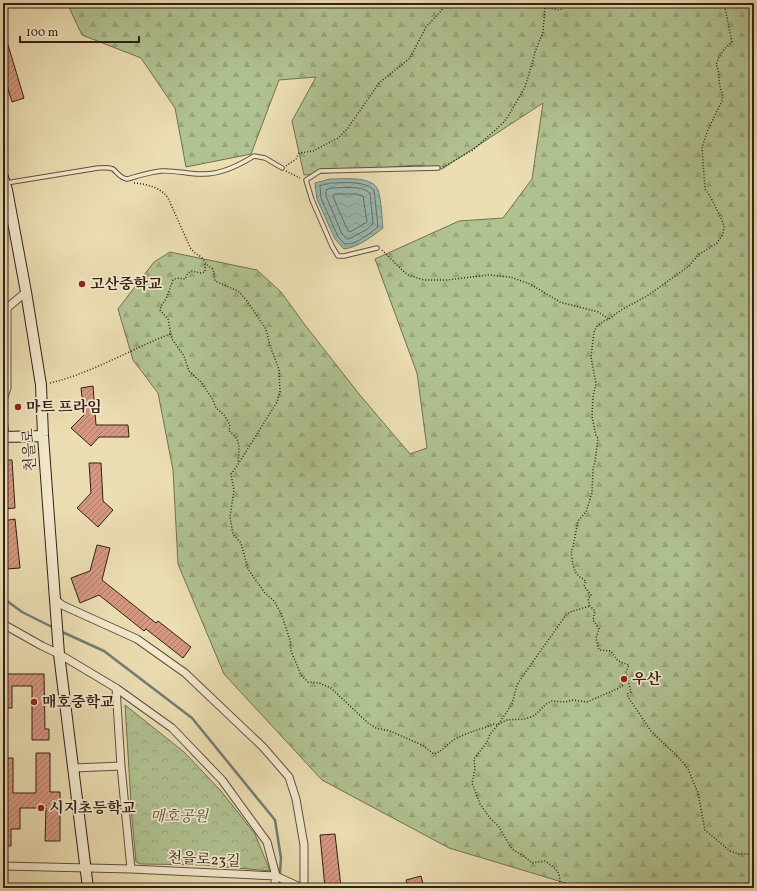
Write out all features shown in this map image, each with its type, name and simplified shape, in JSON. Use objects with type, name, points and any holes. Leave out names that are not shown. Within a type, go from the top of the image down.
[{"type":"street","name":"천을로","points":[[4,180],[26,292],[41,385],[43,436],[59,654]]},
{"type":"street","points":[[3,399],[7,388],[7,308],[26,292]]},
{"type":"street","points":[[3,418],[4,437],[43,436]]},
{"type":"street","points":[[56,604],[62,605],[137,639],[185,673],[257,742],[283,771],[288,777],[296,798],[300,817],[304,845],[301,887]]},
{"type":"street","points":[[3,624],[59,654],[116,688],[172,728],[222,780],[267,842],[276,876],[274,888]]},
{"type":"street","points":[[59,654],[87,868],[88,888]]},
{"type":"street","points":[[116,688],[121,766],[131,869]]},
{"type":"street","points":[[74,768],[121,766]]},
{"type":"street","name":"천을로23길","points":[[3,866],[131,869],[276,876],[301,887]]},
{"type":"lane","points":[[4,180],[98,168],[108,168],[123,178],[128,179],[162,171],[179,171],[201,174],[217,173],[236,166],[254,156],[265,158],[282,168]]},
{"type":"lane","points":[[377,248],[344,256],[338,256],[332,246],[312,200],[306,180],[320,171],[438,168]]},
{"type":"path","points":[[282,168],[296,159],[299,153],[313,151],[338,138],[348,128],[379,83],[410,58],[426,27],[442,10],[445,3]]},
{"type":"path","points":[[438,168],[443,167],[473,150],[503,123],[509,114],[525,87],[535,52],[543,32],[545,3]]},
{"type":"path","points":[[545,7],[562,9],[565,3]]},
{"type":"path","points":[[724,3],[732,42],[725,47],[719,56],[716,65],[718,68],[721,90],[723,94],[722,101],[707,132],[702,148],[705,189],[722,220],[724,227],[723,234],[717,244],[698,255],[689,266],[647,296],[621,310],[601,324],[594,332],[590,357],[596,384],[593,396],[592,416],[596,436],[598,438],[593,468],[592,493],[586,512],[578,521],[571,551],[573,568],[576,573],[586,581],[584,586],[591,595],[588,599],[590,606],[595,611],[593,620],[599,629],[596,638],[599,650],[611,651],[618,661],[629,665],[626,672],[631,692],[627,694],[632,704],[651,731],[682,761],[688,769],[698,793],[705,830],[730,851],[739,854],[754,854]]},
{"type":"path","points":[[282,168],[306,180]]},
{"type":"path","points":[[128,179],[134,183],[144,183],[164,192],[194,253],[201,258],[205,264],[214,269],[215,281],[238,291],[262,322],[268,334],[270,346],[278,369],[279,397],[231,474],[234,490],[230,517],[233,534],[241,543],[248,569],[265,593],[274,601],[281,613],[290,640],[291,651],[304,679],[308,682],[319,683],[331,688],[368,723],[376,728],[390,731],[422,745],[434,754],[442,751],[448,743],[459,737],[494,724],[498,725],[506,720],[524,719],[536,715],[546,704],[552,701],[590,701],[619,688],[628,678]]},
{"type":"path","points":[[377,248],[380,248],[408,275],[424,280],[447,280],[488,275],[510,277],[530,284],[560,302],[598,312],[609,319]]},
{"type":"path","points":[[205,264],[205,272],[201,273],[192,271],[188,273],[185,279],[177,278],[173,280],[160,310],[168,319],[172,339],[184,356],[189,371],[201,382],[213,400],[216,408],[224,415],[230,425],[229,431],[235,435],[240,447],[237,466]]},
{"type":"path","points":[[41,385],[70,378],[141,345],[170,334]]},
{"type":"path","points":[[560,888],[560,875],[558,870],[545,861],[532,863],[525,857],[515,852],[509,845],[499,827],[486,814],[477,798],[472,783],[475,769],[474,759],[512,704],[522,677],[556,627],[570,612],[590,606]]},
{"type":"green space","points":[[67,3],[754,3],[754,888],[582,888],[449,848],[322,780],[224,674],[178,564],[173,470],[158,393],[133,360],[118,309],[154,262],[170,252],[257,270],[281,292],[359,394],[410,454],[427,448],[417,373],[375,259],[459,221],[503,218],[532,179],[543,103],[442,169],[416,165],[304,175],[292,121],[316,77],[279,80],[251,154],[186,167],[175,108],[141,58],[82,35]]},
{"type":"green space","name":"매호공원","points":[[125,705],[184,752],[221,791],[255,834],[270,871],[204,865],[141,864],[136,862]]},
{"type":"water","points":[[330,179],[356,179],[374,184],[379,195],[383,228],[360,244],[344,249],[335,239],[317,199],[315,183]]},
{"type":"building","points":[[3,35],[5,35],[24,98],[12,102],[3,72]]},
{"type":"building","points":[[93,386],[96,425],[128,425],[129,437],[99,437],[91,446],[71,428],[84,415],[81,388]]},
{"type":"building","points":[[3,460],[12,460],[15,508],[3,509]]},
{"type":"building","points":[[89,463],[101,463],[103,501],[113,510],[98,527],[77,508],[91,493]]},
{"type":"building","points":[[15,519],[20,568],[7,569],[3,521]]},
{"type":"building","points":[[97,545],[110,548],[102,580],[156,623],[158,621],[191,647],[183,658],[146,629],[144,631],[99,595],[80,603],[71,578],[90,571]]},
{"type":"building","points":[[3,674],[44,674],[45,729],[49,729],[49,740],[32,740],[32,686],[12,686],[12,708],[3,708]]},
{"type":"building","points":[[36,753],[50,753],[50,792],[60,792],[60,841],[45,841],[46,808],[20,808],[20,829],[11,829],[11,846],[3,846],[3,758],[13,758],[13,793],[36,793]]},
{"type":"building","points":[[335,834],[341,887],[325,888],[320,835]]},
{"type":"building","points":[[421,876],[424,888],[408,888],[406,880]]},
{"type":"waterway","points":[[3,598],[22,612],[54,628]]},
{"type":"waterway","points":[[60,631],[104,651],[192,718],[275,820],[281,858],[279,888]]},
{"type":"place","name":"고산중학교","points":[[82,284]]},
{"type":"place","name":"마트 프라임","points":[[18,407]]},
{"type":"place","name":"우산","points":[[624,679]]},
{"type":"place","name":"매호중학교","points":[[34,702]]},
{"type":"place","name":"시지초등학교","points":[[41,808]]}]
